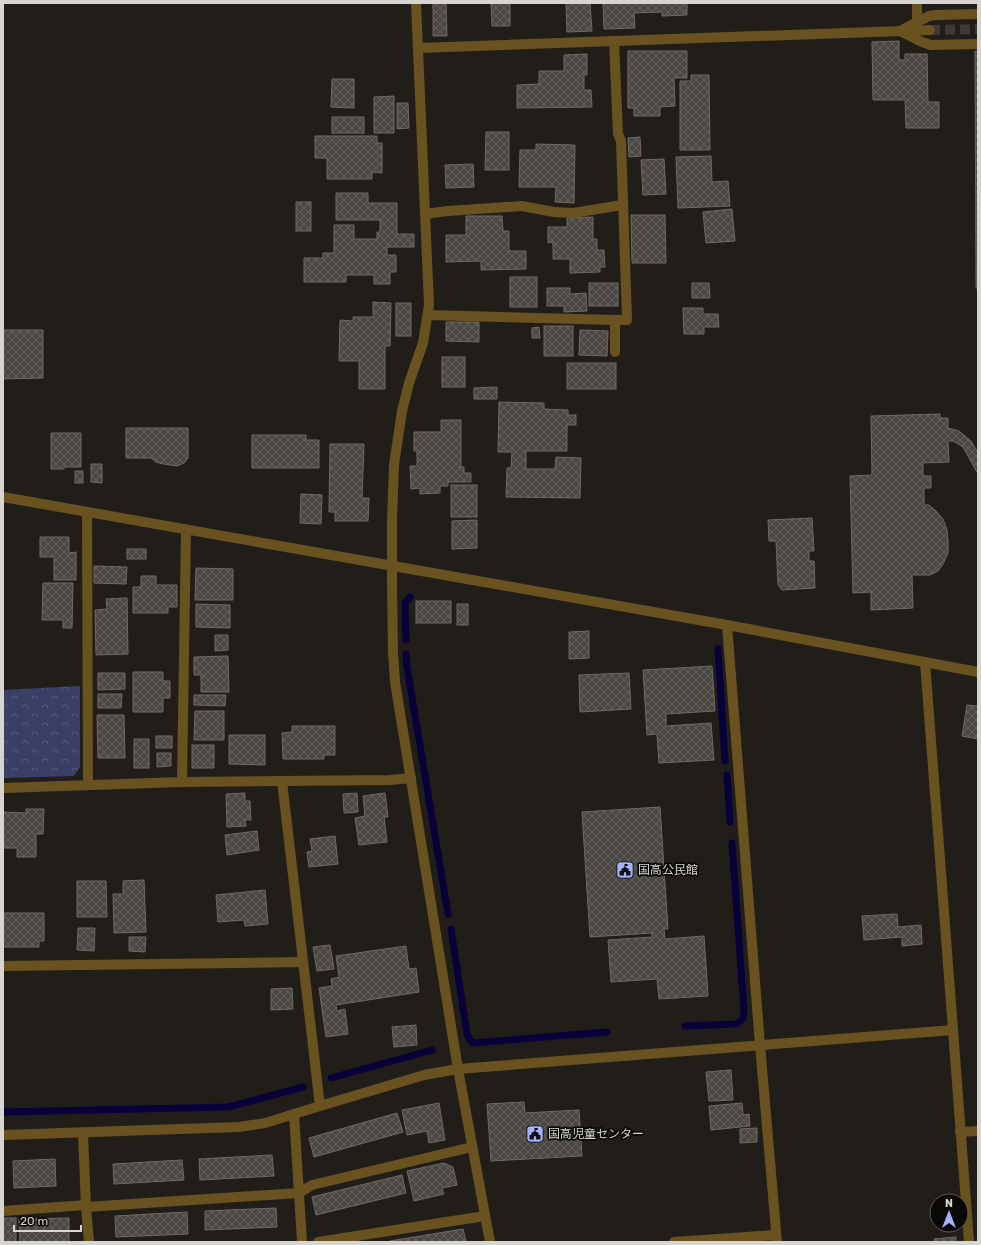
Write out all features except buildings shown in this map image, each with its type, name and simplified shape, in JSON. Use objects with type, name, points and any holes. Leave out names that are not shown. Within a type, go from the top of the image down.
[{"type":"street","points":[[416,3],[426,214],[428,315],[423,343],[406,394],[396,447],[392,566],[394,668],[458,1069],[490,1242]]},
{"type":"street","points":[[917,3],[917,22]]},
{"type":"street","points":[[900,31],[936,14],[978,14]]},
{"type":"street","points":[[418,48],[930,30]]},
{"type":"street","points":[[900,31],[931,45],[978,44]]},
{"type":"street","points":[[428,315],[627,320],[621,142],[618,134],[614,41]]},
{"type":"street","points":[[426,214],[448,210],[522,206],[554,212],[573,213],[622,205]]},
{"type":"street","points":[[615,320],[615,352]]},
{"type":"street","points":[[3,497],[727,625],[978,672]]},
{"type":"street","points":[[87,512],[88,785]]},
{"type":"street","points":[[182,782],[186,529]]},
{"type":"street","points":[[674,1242],[777,1239],[727,625]]},
{"type":"street","points":[[925,662],[969,1242]]},
{"type":"street","points":[[3,788],[182,782],[282,782],[390,780],[411,778]]},
{"type":"street","points":[[282,782],[320,1106]]},
{"type":"street","points":[[3,966],[303,962]]},
{"type":"street","points":[[3,1135],[239,1127],[265,1123],[424,1075],[458,1069],[953,1030]]},
{"type":"street","points":[[294,1114],[302,1242]]},
{"type":"street","points":[[960,1132],[978,1131]]},
{"type":"street","points":[[83,1133],[89,1242]]},
{"type":"street","points":[[3,1211],[299,1193],[312,1185],[472,1147]]},
{"type":"street","points":[[318,1242],[485,1216]]},
{"type":"green space","points":[[80,686],[80,767],[74,776],[3,778],[3,690]]},
{"type":"waterway","points":[[406,640],[405,603],[410,597]]},
{"type":"waterway","points":[[718,649],[725,761]]},
{"type":"waterway","points":[[406,654],[448,914]]},
{"type":"waterway","points":[[727,775],[730,822]]},
{"type":"waterway","points":[[685,1026],[736,1024],[743,1019],[744,1011],[732,843]]},
{"type":"waterway","points":[[451,929],[467,1034],[472,1043],[607,1032]]},
{"type":"waterway","points":[[331,1078],[432,1050]]},
{"type":"waterway","points":[[3,1112],[228,1107],[303,1087]]},
{"type":"tunnel","points":[[930,30],[978,29]]},
{"type":"place","name":"国高公民館","points":[[625,870]]},
{"type":"place","name":"国高児童センター","points":[[535,1134]]}]
